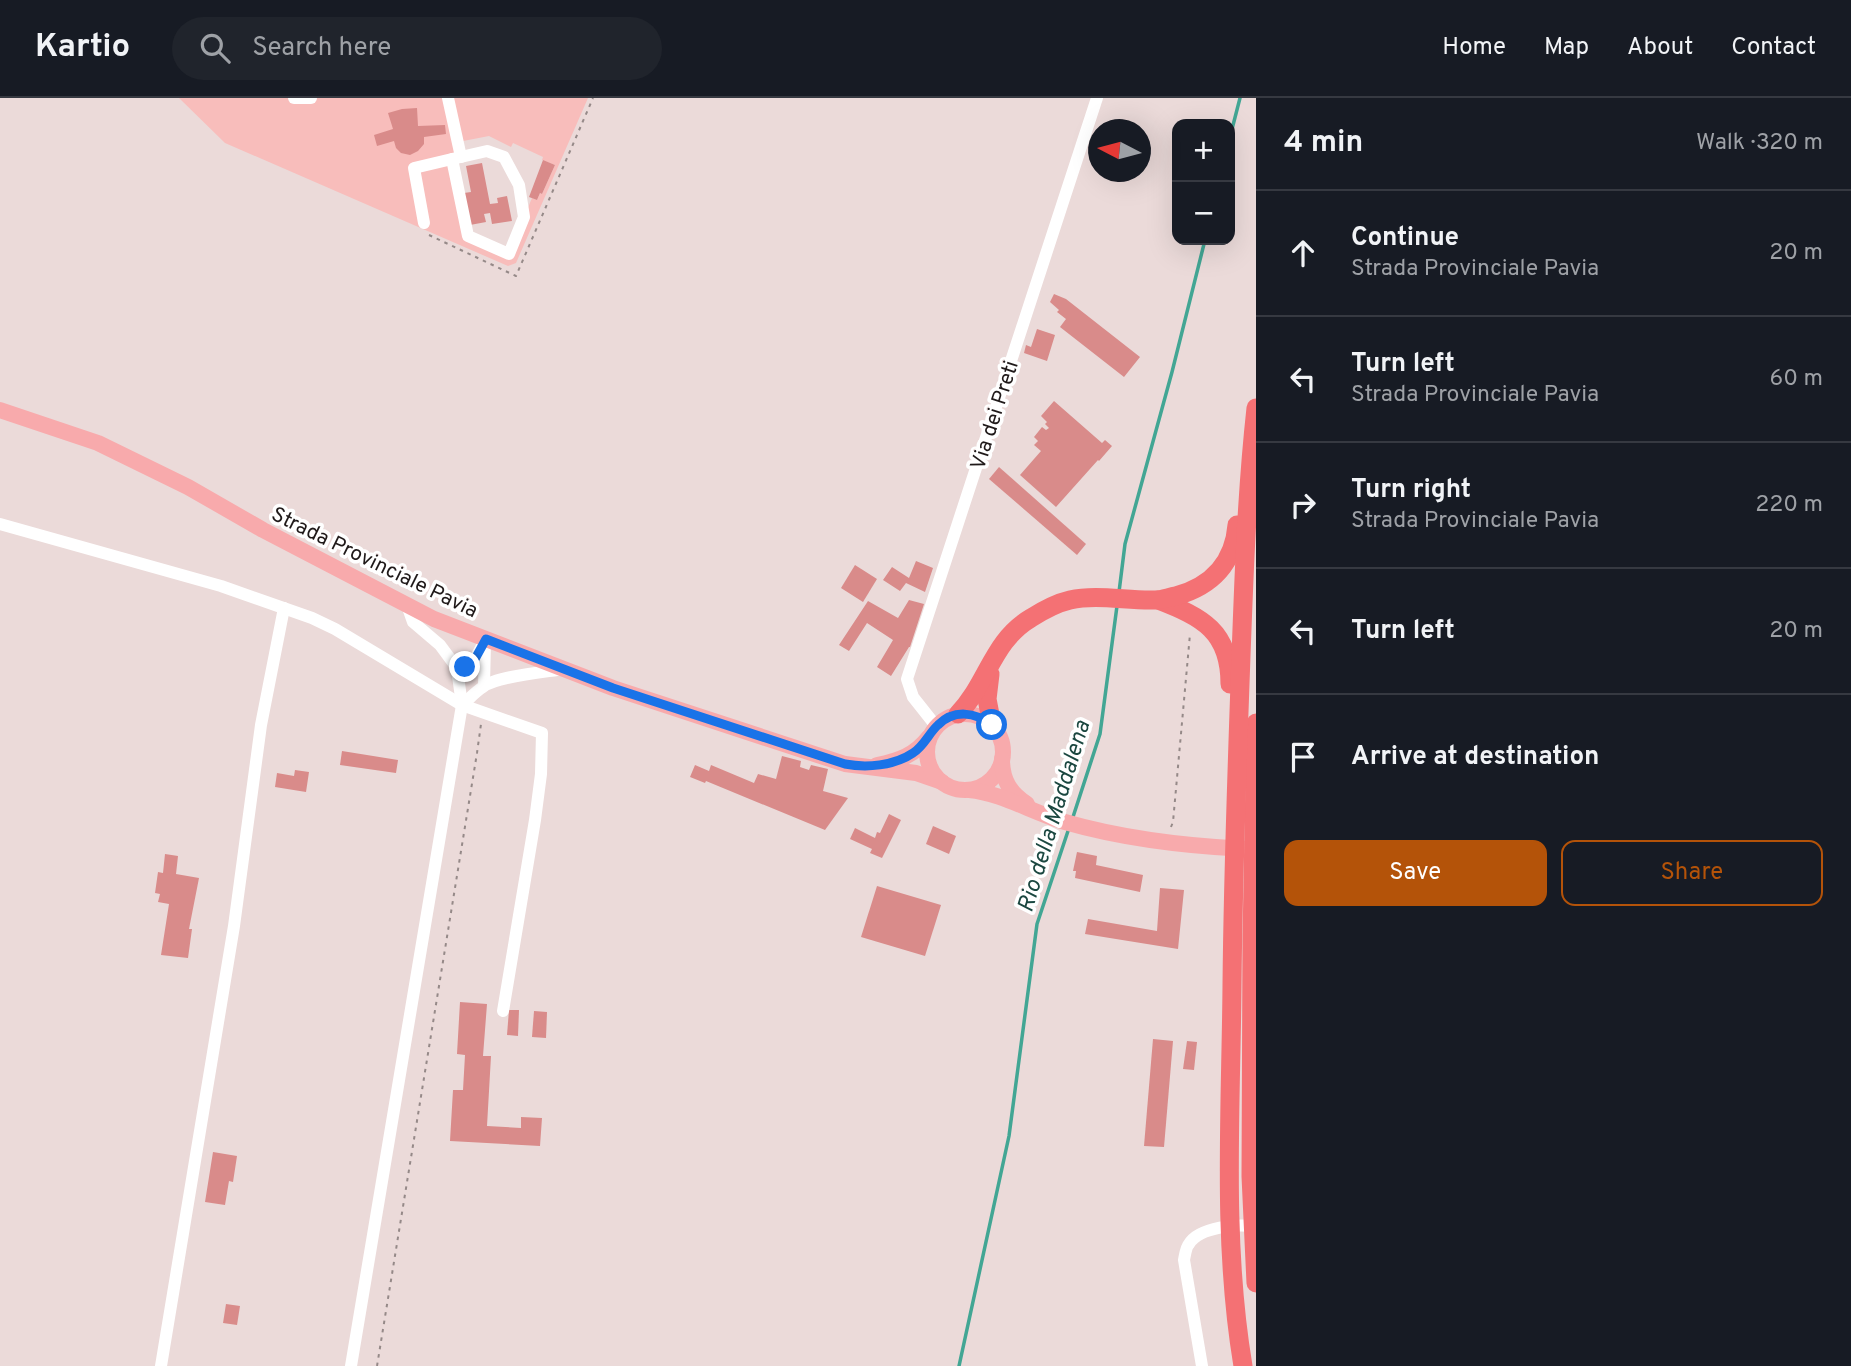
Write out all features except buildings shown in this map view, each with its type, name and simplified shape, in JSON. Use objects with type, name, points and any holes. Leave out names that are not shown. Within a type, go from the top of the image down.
[{"type":"highway","points":[[958,714],[978,688],[998,649],[1014,629],[1030,618],[1069,600],[1092,597],[1158,600],[1200,587],[1219,573],[1233,549],[1237,532],[1243,446],[1255,417]]},
{"type":"highway","points":[[1243,1366],[1233,1272],[1230,1174],[1236,781],[1246,545],[1255,417]]},
{"type":"highway","points":[[1158,600],[1201,619],[1218,638],[1227,656],[1230,681],[1228,750],[1236,781]]},
{"type":"highway","points":[[992,725],[987,690],[998,649]]},
{"type":"highway","points":[[1255,1276],[1251,1148],[1256,723]]},
{"type":"main road","name":"Strada Provinciale Pavia","points":[[0,411],[98,443],[188,487],[263,530],[434,619],[613,688],[845,764],[916,773],[950,787],[984,792],[1061,821],[1091,829],[1194,846],[1256,850]]},
{"type":"main road","name":"Strada Provinciale Pavia","points":[[860,767],[891,763],[906,757],[921,747],[946,718],[958,714]]},
{"type":"main road","points":[[958,714],[982,717],[992,725]]},
{"type":"main road","name":"Strada Provinciale Pavia","points":[[992,725],[999,734],[1003,775],[1011,791],[1034,808],[1061,821]]},
{"type":"main road","points":[[933,730],[927,745],[927,756],[934,775],[942,782]]},
{"type":"main road","points":[[969,790],[993,777],[1002,756]]},
{"type":"street","points":[[294,98],[311,98]]},
{"type":"street","points":[[424,223],[413,163],[457,158],[488,151],[504,157],[519,185],[524,217],[509,254],[468,236],[457,158],[448,98]]},
{"type":"street","name":"Via dei Preti","points":[[933,730],[913,697],[907,679],[1097,98]]},
{"type":"street","points":[[0,524],[221,586],[284,608],[334,629],[462,705],[542,733],[541,774],[535,820],[503,1011]]},
{"type":"street","points":[[351,1366],[462,705],[454,664],[440,645],[413,622],[407,605]]},
{"type":"street","points":[[161,1366],[234,926],[261,725],[284,608]]},
{"type":"street","points":[[458,676],[475,659],[486,639]]},
{"type":"street","points":[[484,685],[486,639]]},
{"type":"street","points":[[462,705],[484,685],[513,677],[564,669]]},
{"type":"street","points":[[1202,1366],[1184,1260],[1189,1243],[1205,1231],[1244,1224],[1256,1227]]},
{"type":"path","points":[[1173,822],[1190,629]]},
{"type":"path","points":[[377,1366],[482,713]]},
{"type":"shaded area","points":[[179,98],[588,98],[516,263],[508,266],[225,143]],"holes":[[[489,136],[511,147],[513,143],[555,165],[542,194],[540,193],[537,200],[532,198],[509,253],[468,235],[453,159],[458,142]]]},
{"type":"waterway","name":"Rio della Maddalena","points":[[1235,119],[1240,98]]},
{"type":"waterway","name":"Rio della Maddalena","points":[[1119,592],[1125,544],[1204,245]]},
{"type":"waterway","name":"Rio della Maddalena","points":[[1072,820],[1100,734],[1117,606]]},
{"type":"waterway","name":"Rio della Maddalena","points":[[959,1366],[1009,1136],[1037,924],[1069,828]]},
{"type":"route","points":[[465,667],[475,659],[486,639],[613,688],[860,767],[891,763],[906,757],[921,747],[936,726],[946,718],[958,714],[982,717],[992,725]]}]
